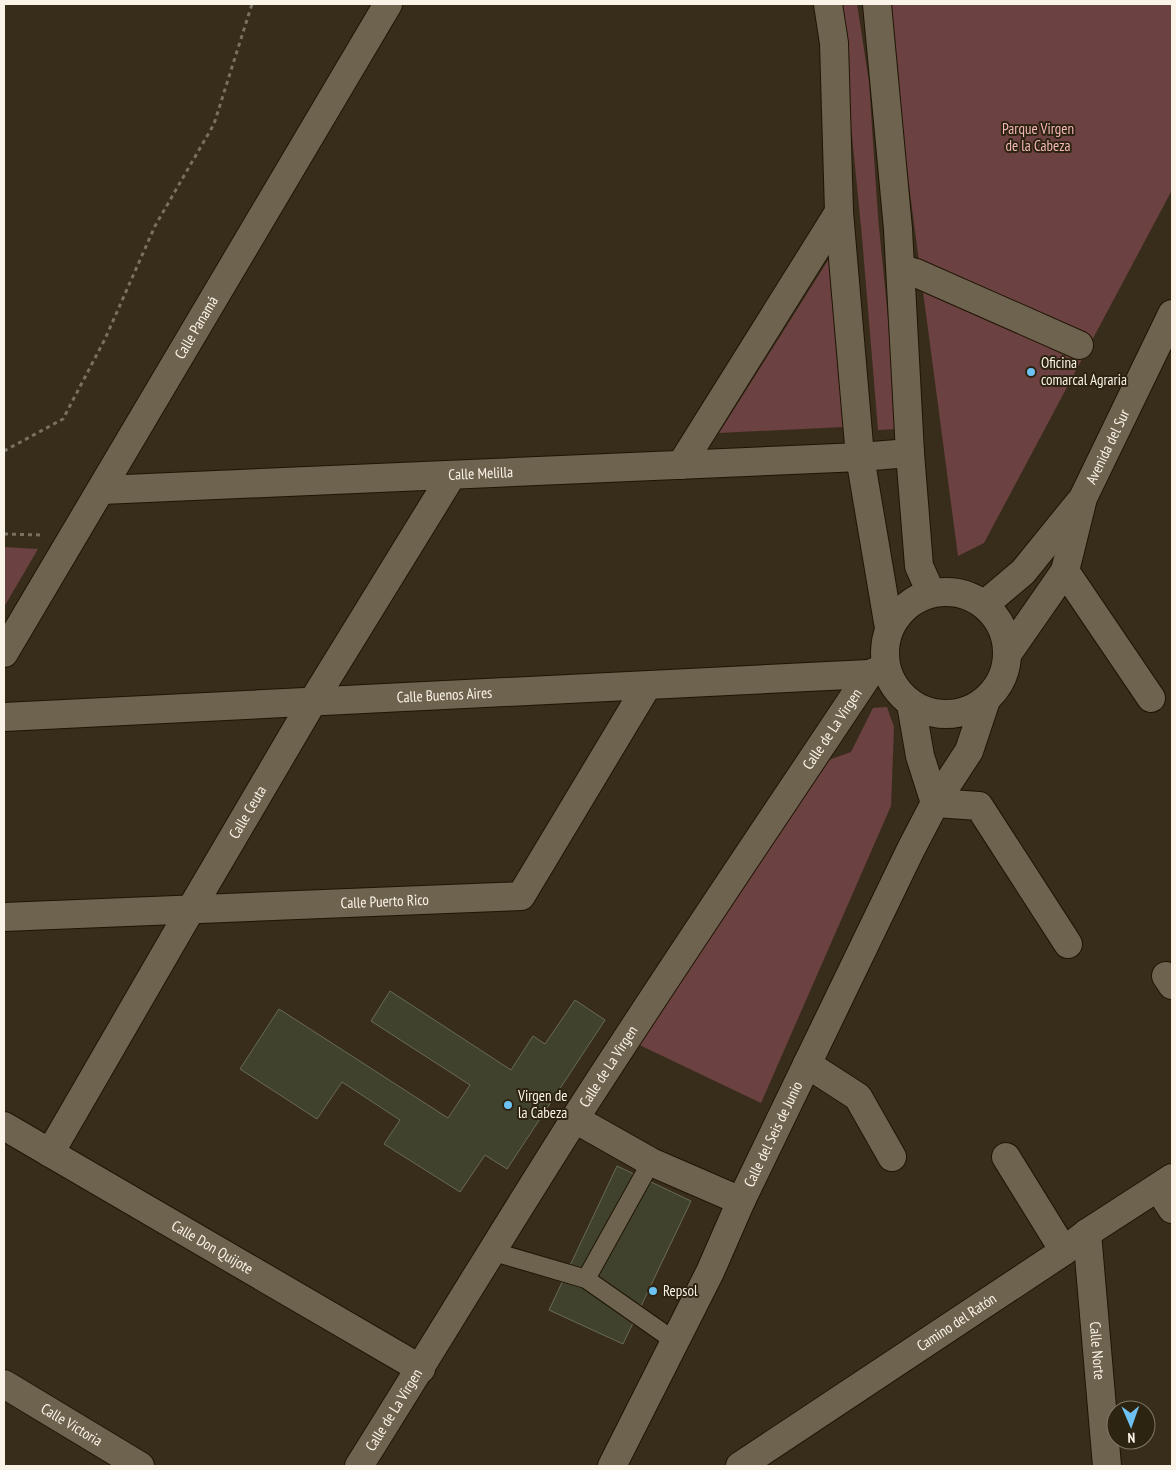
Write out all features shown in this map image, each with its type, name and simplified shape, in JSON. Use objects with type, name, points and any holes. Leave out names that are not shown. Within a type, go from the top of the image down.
[{"type":"street","name":"Calle Panamá","points":[[4,653],[388,4]]},
{"type":"street","points":[[828,4],[834,43],[839,212],[860,457],[889,628]]},
{"type":"street","points":[[877,4],[901,269],[910,453],[919,566],[932,592]]},
{"type":"street","points":[[681,465],[839,212]]},
{"type":"street","points":[[901,269],[916,273],[1079,345]]},
{"type":"street","name":"Avenida del Sur","points":[[1008,653],[1065,571],[1083,498],[1172,314]]},
{"type":"street","name":"Calle Melilla","points":[[102,490],[860,457],[910,453]]},
{"type":"street","name":"Calle Ceuta","points":[[50,1153],[313,701],[452,475]]},
{"type":"street","name":"Avenida del Sur","points":[[984,605],[1023,572],[1083,498]]},
{"type":"street","points":[[1065,571],[1151,698]]},
{"type":"street","points":[[950,591],[968,595],[984,605],[997,618],[1005,635],[1008,653],[1005,671],[998,687],[986,700],[968,710],[949,714],[929,712],[911,704],[891,682],[877,671],[889,628],[899,612],[914,600],[932,592],[950,591]]},
{"type":"street","name":"Calle Buenos Aires","points":[[4,718],[313,701],[647,686],[877,671]]},
{"type":"street","name":"Calle de La Virgen","points":[[359,1466],[491,1251],[575,1119],[877,671]]},
{"type":"street","name":"Calle Puerto Rico","points":[[4,917],[521,896],[647,686]]},
{"type":"street","name":"Calle del Seis de Junio","points":[[612,1466],[676,1342],[710,1272],[741,1201],[935,803],[969,751],[986,700]]},
{"type":"street","points":[[911,704],[920,756],[935,803],[979,806],[1068,944]]},
{"type":"street","points":[[807,1064],[858,1097],[892,1157]]},
{"type":"street","points":[[575,1119],[651,1162],[741,1201]]},
{"type":"street","name":"Calle Don Quijote","points":[[4,1126],[420,1369]]},
{"type":"street","points":[[1006,1157],[1064,1252]]},
{"type":"street","name":"Camino del Ratón","points":[[740,1466],[1064,1252],[1087,1233],[1168,1192]]},
{"type":"street","name":"Calle Norte","points":[[1087,1233],[1107,1466]]},
{"type":"street","name":"Calle Victoria","points":[[4,1384],[140,1466]]},
{"type":"lane","points":[[586,1279],[651,1162]]},
{"type":"lane","points":[[491,1251],[586,1279],[676,1342]]},
{"type":"path","points":[[4,451],[63,419],[105,339],[155,226],[214,124],[252,4]]},
{"type":"green space","points":[[839,4],[857,4],[869,82],[878,217],[899,429],[878,430],[862,237]]},
{"type":"green space","name":"Parque Virgen de la Cabeza","points":[[885,4],[1172,4],[1172,190],[984,543],[958,556]]},
{"type":"green space","points":[[832,254],[844,427],[719,433]]},
{"type":"green space","points":[[4,547],[38,549],[4,607]]},
{"type":"green space","points":[[887,707],[894,727],[891,806],[761,1103],[629,1040],[823,762],[851,752],[873,708]]},
{"type":"building","points":[[390,991],[511,1070],[533,1036],[545,1044],[575,1000],[605,1020],[507,1169],[485,1155],[460,1192],[384,1144],[400,1120],[342,1082],[317,1119],[240,1069],[279,1009],[448,1118],[470,1085],[371,1021]]},
{"type":"building","points":[[617,1166],[691,1201],[623,1344],[549,1310]]},
{"type":"place","name":"Oficina comarcal Agraria","points":[[1031,372]]},
{"type":"place","name":"Virgen de la Cabeza","points":[[508,1105]]},
{"type":"place","name":"Repsol","points":[[653,1291]]}]
